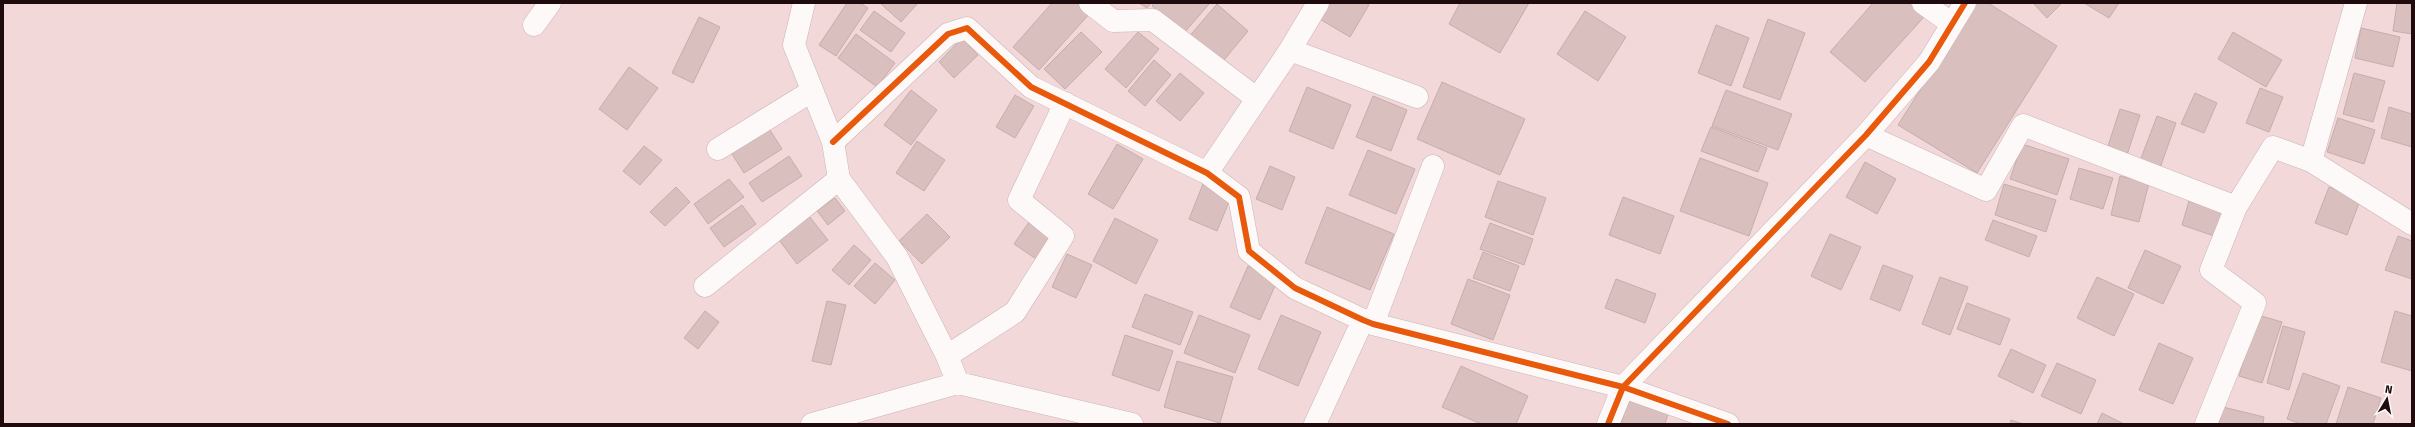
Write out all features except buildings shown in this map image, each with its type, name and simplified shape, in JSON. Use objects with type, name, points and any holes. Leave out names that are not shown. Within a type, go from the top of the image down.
[{"type":"street","points":[[534,25],[550,3]]},
{"type":"street","points":[[804,3],[794,45],[833,142],[839,179],[897,257],[947,356],[958,383]]},
{"type":"street","points":[[1090,3],[1113,21],[1153,20],[1256,98]]},
{"type":"street","points":[[1208,173],[1256,98],[1290,50],[1318,3]]},
{"type":"street","points":[[1923,3],[1952,24]]},
{"type":"street","points":[[1608,424],[1623,387],[1866,135],[1929,62],[1965,3]]},
{"type":"street","points":[[2311,161],[2356,3]]},
{"type":"street","points":[[833,142],[948,34],[967,28],[1031,87],[1208,173],[1239,197],[1249,251],[1295,288],[1368,322],[1623,387],[1728,424]]},
{"type":"street","points":[[1290,50],[1418,97]]},
{"type":"street","points":[[718,149],[812,91]]},
{"type":"street","points":[[947,356],[1015,312],[1063,236],[1019,200],[1065,103]]},
{"type":"street","points":[[1866,135],[1986,190],[2023,125],[2236,207]]},
{"type":"street","points":[[2206,424],[2255,303],[2211,270],[2236,207],[2273,147],[2311,161],[2412,224]]},
{"type":"street","points":[[1315,424],[1368,322],[1433,166]]},
{"type":"street","points":[[705,286],[839,179]]},
{"type":"street","points":[[812,424],[958,383],[1132,424]]},
{"type":"cycle path","points":[[1608,424],[1623,387],[1866,135],[1929,62],[1965,3]]},
{"type":"cycle path","points":[[833,142],[948,34],[967,28],[1031,87],[1207,173],[1239,197],[1249,251],[1295,288],[1373,324],[1623,387],[1728,424]]}]
